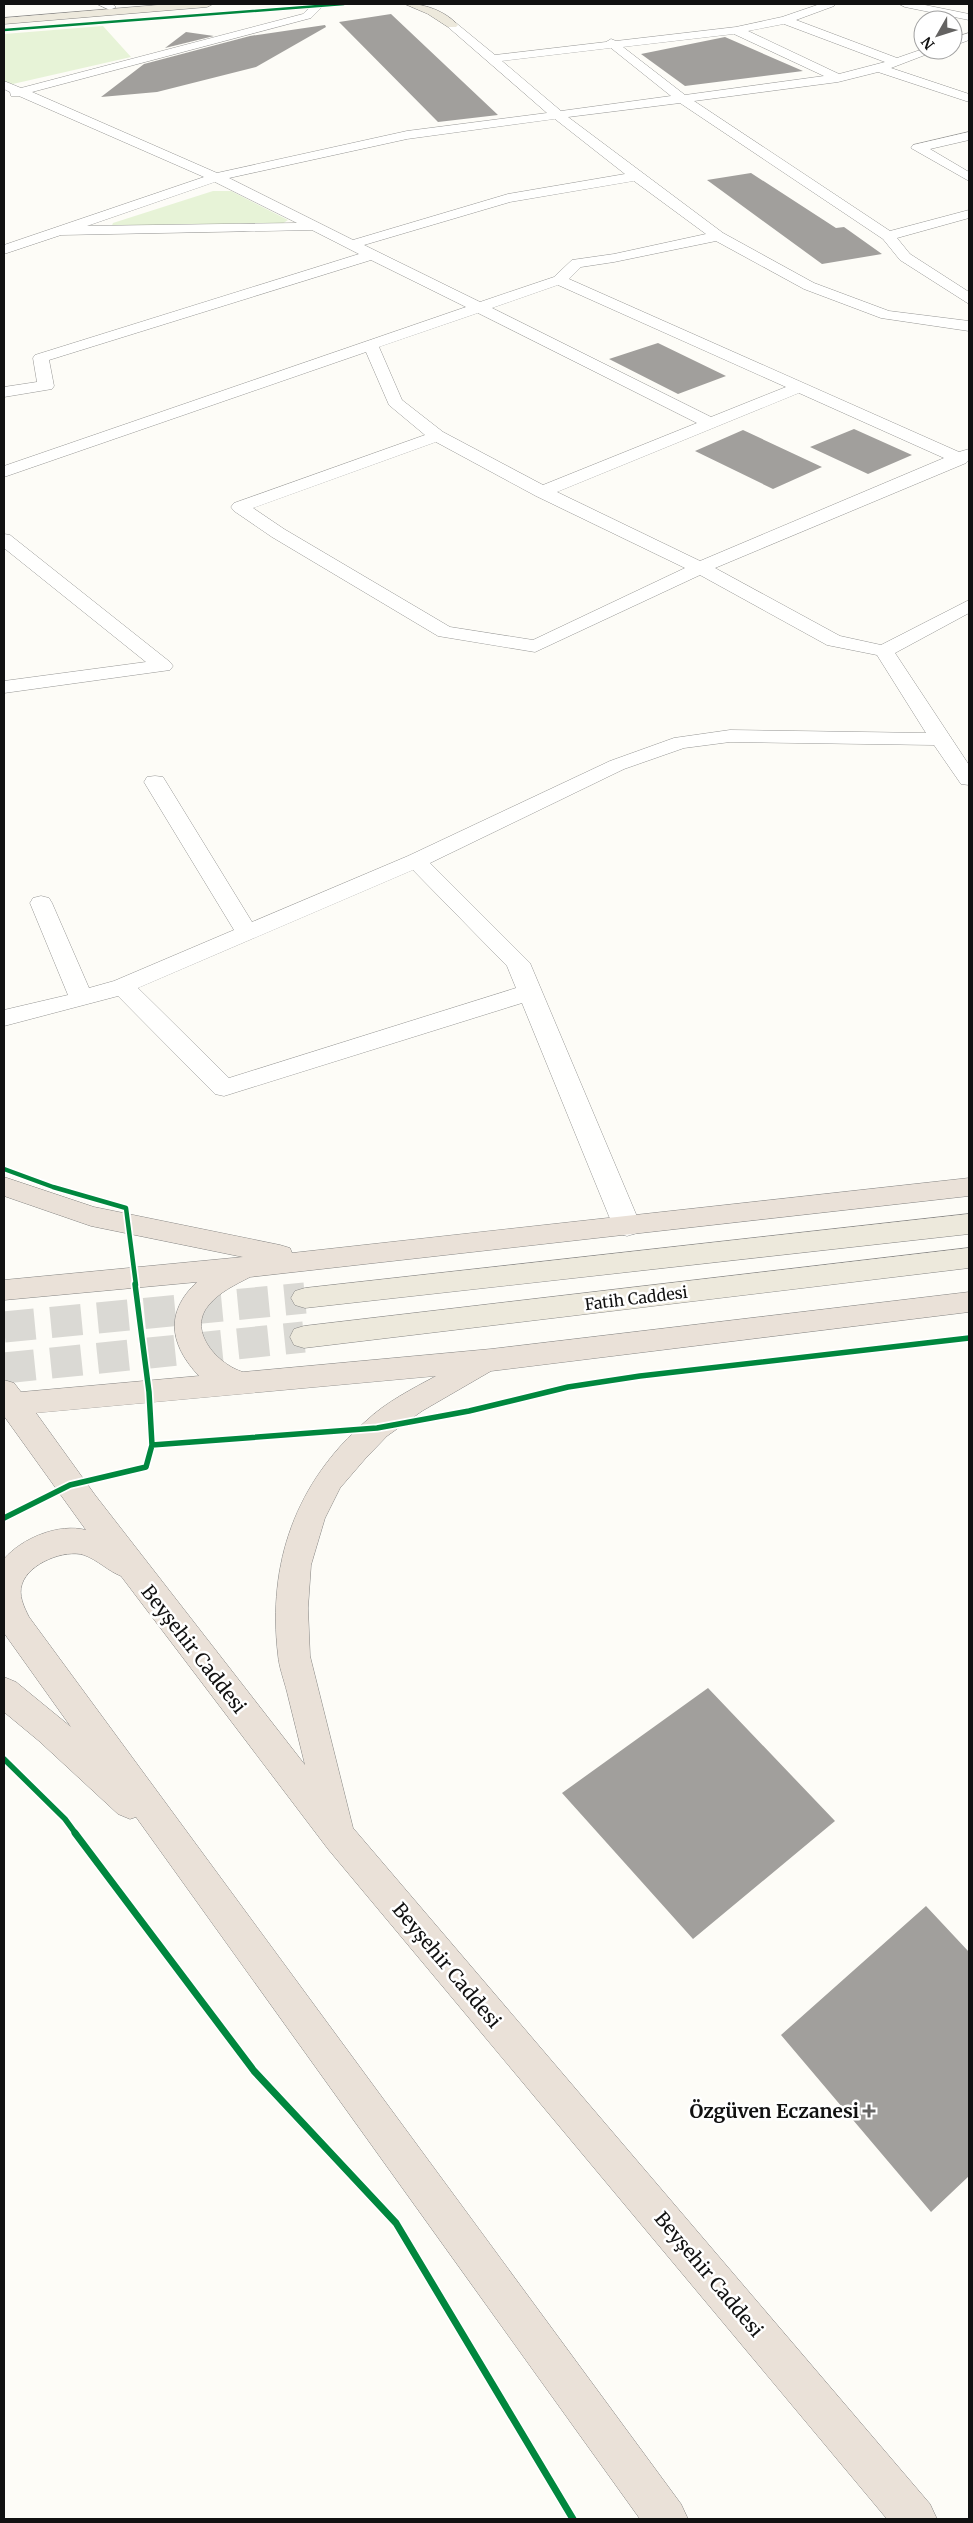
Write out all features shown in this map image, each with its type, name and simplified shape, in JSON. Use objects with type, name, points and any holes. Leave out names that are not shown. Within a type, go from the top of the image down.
[{"type":"highway","points":[[4,1186],[54,1205],[119,1223],[311,1260]]},
{"type":"highway","points":[[4,1290],[311,1260],[969,1187]]},
{"type":"highway","points":[[243,1383],[221,1376],[197,1354],[189,1340],[187,1325],[188,1314],[205,1290],[248,1266]]},
{"type":"highway","points":[[7,1400],[243,1383],[491,1360],[969,1302]]},
{"type":"highway","points":[[340,1838],[294,1656],[292,1608],[294,1565],[310,1518],[329,1480],[354,1451],[378,1428],[412,1403],[491,1360]]},
{"type":"highway","name":"Beyşehir Caddesi","points":[[7,1400],[137,1574],[340,1838],[915,2519]]},
{"type":"highway","points":[[137,1574],[110,1552],[77,1541],[54,1543],[23,1558],[10,1574],[4,1595],[10,1617],[666,2519]]},
{"type":"highway","points":[[4,1692],[51,1730],[179,1849]]},
{"type":"main road","points":[[4,15],[107,5],[148,4]]},
{"type":"main road","points":[[4,20],[207,4]]},
{"type":"main road","points":[[411,4],[432,12],[452,25]]},
{"type":"main road","points":[[451,9],[452,25]]},
{"type":"main road","points":[[305,1298],[969,1224]]},
{"type":"main road","name":"Fatih Caddesi","points":[[304,1337],[969,1258]]},
{"type":"street","points":[[4,96],[308,16],[319,4]]},
{"type":"street","points":[[493,59],[611,43],[736,30],[785,20],[830,4]]},
{"type":"street","points":[[906,4],[969,17]]},
{"type":"street","points":[[785,20],[897,62]]},
{"type":"street","points":[[452,25],[586,139],[718,236],[809,286],[886,314],[969,326]]},
{"type":"street","points":[[736,30],[838,78]]},
{"type":"street","points":[[611,43],[684,100],[888,236],[905,257],[969,299]]},
{"type":"street","points":[[4,250],[216,177],[407,135],[684,100],[838,78],[879,68],[913,57]]},
{"type":"street","points":[[879,68],[969,98]]},
{"type":"street","points":[[4,85],[216,177],[710,422]]},
{"type":"street","points":[[969,136],[918,148],[969,177]]},
{"type":"street","points":[[952,167],[969,162]]},
{"type":"street","points":[[350,245],[508,198],[637,176]]},
{"type":"street","points":[[888,236],[969,214]]},
{"type":"street","points":[[60,231],[314,227]]},
{"type":"street","points":[[4,472],[559,280],[576,263],[614,258],[718,236]]},
{"type":"street","points":[[4,392],[46,386],[41,358],[371,255]]},
{"type":"street","points":[[559,280],[800,387],[964,456]]},
{"type":"street","points":[[370,344],[394,402],[437,436],[542,492],[700,568],[834,641],[884,650],[969,606]]},
{"type":"street","points":[[542,492],[710,422],[800,387]]},
{"type":"street","points":[[437,436],[240,507],[278,533],[445,632],[535,646],[700,568],[964,456]]},
{"type":"street","points":[[4,539],[163,666],[4,688]]},
{"type":"street","points":[[884,650],[940,739],[969,779]]},
{"type":"street","points":[[4,1018],[82,999],[122,986],[416,861],[617,765],[681,742],[730,736],[940,739]]},
{"type":"street","points":[[155,782],[247,932]]},
{"type":"street","points":[[416,861],[518,963],[627,1226]]},
{"type":"street","points":[[41,903],[82,999]]},
{"type":"street","points":[[122,986],[224,1088],[530,992]]},
{"type":"green space","points":[[103,26],[131,57],[4,86],[4,34]]},
{"type":"green space","points":[[213,191],[231,191],[288,220],[279,226],[111,228],[113,223]]},
{"type":"building","points":[[391,14],[498,115],[438,122],[339,22]]},
{"type":"building","points":[[325,25],[326,27],[256,67],[157,92],[101,97],[144,64],[250,36]]},
{"type":"building","points":[[186,32],[214,36],[165,48]]},
{"type":"building","points":[[725,37],[803,71],[685,86],[641,54]]},
{"type":"building","points":[[751,173],[836,228],[844,227],[882,254],[822,264],[707,180]]},
{"type":"building","points":[[658,343],[726,376],[678,394],[609,359]]},
{"type":"building","points":[[854,429],[912,455],[868,474],[810,447]]},
{"type":"building","points":[[743,430],[822,467],[773,489],[695,451]]},
{"type":"building","points":[[708,1688],[835,1821],[693,1939],[562,1793]]},
{"type":"building","points":[[926,1906],[969,1952],[969,2176],[931,2212],[781,2035]]},
{"type":"tunnel","points":[[4,1327],[305,1298]]},
{"type":"tunnel","points":[[4,1368],[304,1337]]},
{"type":"cycle path","points":[[4,30],[344,4]]},
{"type":"cycle path","points":[[4,1169],[53,1187],[126,1208],[149,1392],[152,1445]]},
{"type":"cycle path","points":[[4,1518],[70,1485],[146,1467],[152,1445],[377,1428],[469,1411],[568,1387],[640,1376],[969,1338]]},
{"type":"cycle path","points":[[4,1759],[65,1819],[254,2071],[396,2223],[573,2519]]},
{"type":"place","name":"Özgüven Eczanesi","points":[[869,2111]]}]
